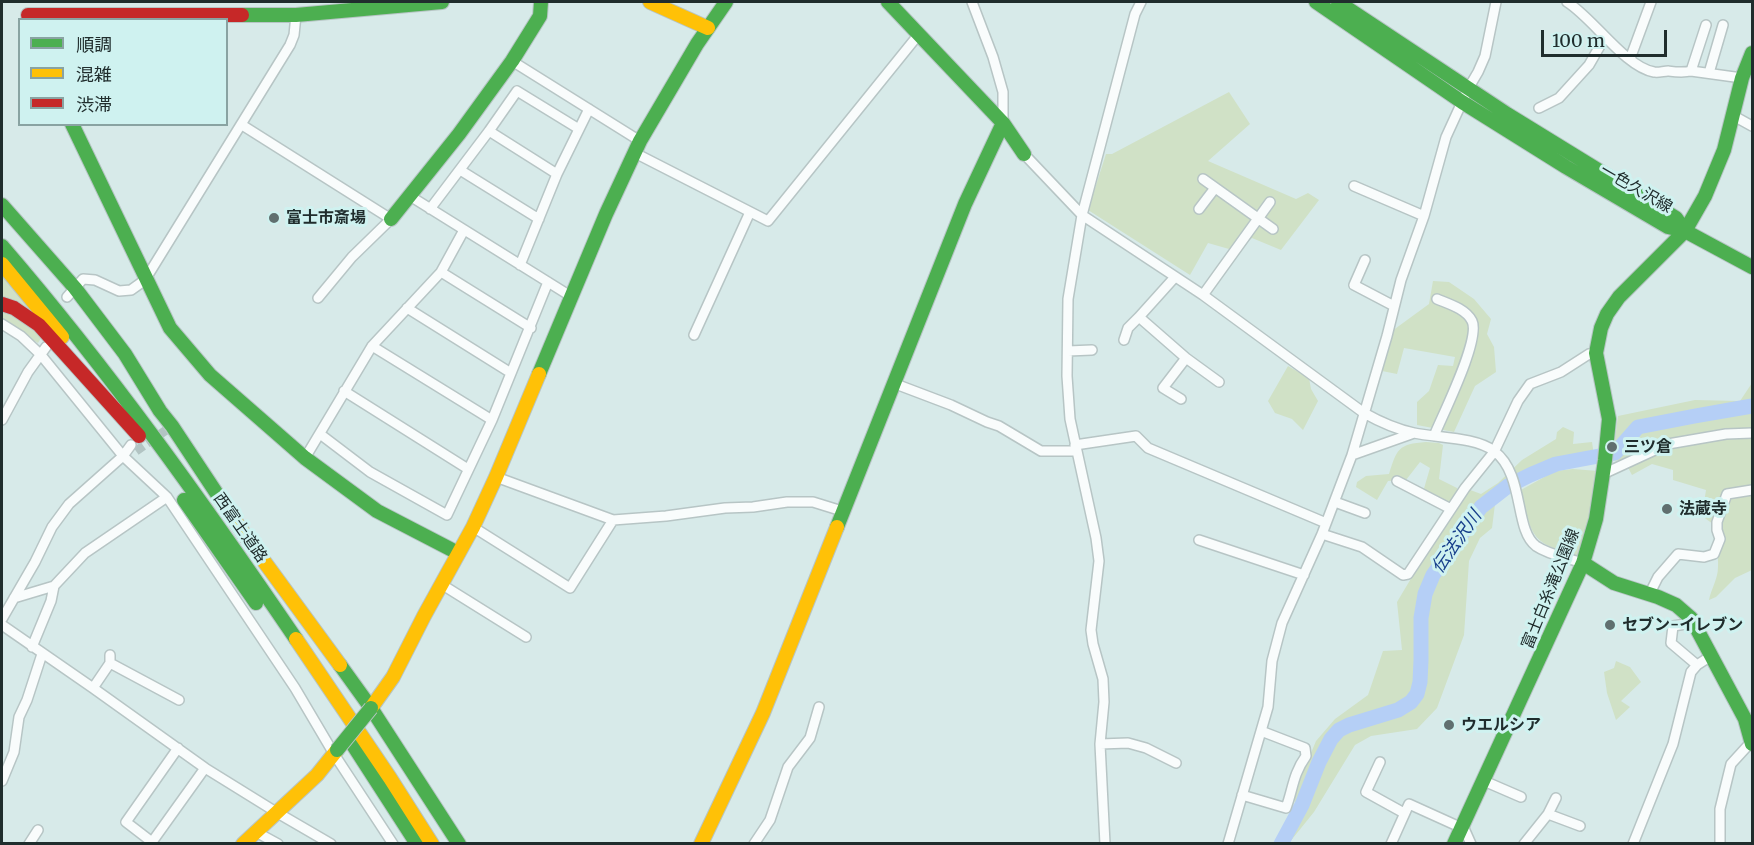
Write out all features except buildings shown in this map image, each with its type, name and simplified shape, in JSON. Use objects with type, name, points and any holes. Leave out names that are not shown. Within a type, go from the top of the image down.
[{"type":"main road","points":[[28,12],[296,15],[442,2]]},
{"type":"main road","points":[[391,219],[459,134],[512,61],[540,16],[541,2]]},
{"type":"main road","points":[[650,2],[708,28]]},
{"type":"main road","points":[[243,843],[316,775],[371,708],[393,677],[496,477],[606,214],[637,147],[726,2]]},
{"type":"main road","points":[[888,2],[1003,123],[1024,154]]},
{"type":"main road","name":"一色久沢線","points":[[1316,2],[1465,95],[1676,218],[1685,231],[1752,267]]},
{"type":"main road","name":"一色久沢線","points":[[1338,2],[1465,95]]},
{"type":"main road","name":"富士白糸滝公園線","points":[[1454,843],[1583,563],[1596,519],[1609,419],[1596,353],[1601,328],[1607,314],[1619,297],[1685,231],[1705,196],[1724,150],[1742,78],[1752,52]]},
{"type":"main road","points":[[701,843],[763,713],[965,204],[1003,123]]},
{"type":"main road","points":[[73,126],[170,328],[210,375],[304,458],[377,511],[458,553]]},
{"type":"main road","points":[[2,205],[71,292],[125,354],[160,411],[244,534],[371,708],[459,843]]},
{"type":"main road","points":[[2,233],[41,279],[139,441]]},
{"type":"main road","name":"西富士道路","points":[[2,246],[40,290],[139,441],[238,554],[432,843]]},
{"type":"main road","name":"西富士道路","points":[[2,264],[83,363],[139,441],[283,642],[417,843]]},
{"type":"main road","points":[[2,304],[14,308],[39,325],[139,441]]},
{"type":"main road","points":[[1583,563],[1617,585],[1679,607],[1693,623],[1711,656],[1745,719],[1752,742]]},
{"type":"street","points":[[972,2],[993,57],[1003,92],[1003,123]]},
{"type":"street","points":[[1105,843],[1100,744],[1104,702],[1103,679],[1091,630],[1099,561],[1070,419],[1067,376],[1068,299],[1082,215],[1135,14],[1141,2]]},
{"type":"street","points":[[1228,843],[1268,707],[1272,661],[1282,623],[1322,534],[1352,455],[1401,280],[1424,216],[1446,136],[1485,56],[1496,2]]},
{"type":"street","points":[[1567,2],[1588,18],[1605,38],[1640,66],[1654,72],[1691,71],[1742,78]]},
{"type":"street","points":[[1630,59],[1651,2]]},
{"type":"street","points":[[71,292],[83,279],[95,280],[119,291],[131,290],[146,280],[290,45],[294,35],[296,15]]},
{"type":"street","points":[[1691,71],[1706,25]]},
{"type":"street","points":[[1709,73],[1724,25]]},
{"type":"street","points":[[512,61],[589,110],[637,147],[750,213],[768,221],[919,34]]},
{"type":"street","points":[[1539,108],[1558,98],[1589,65],[1605,38]]},
{"type":"street","points":[[430,209],[517,92],[579,129]]},
{"type":"street","points":[[520,265],[557,174],[589,110]]},
{"type":"street","points":[[1732,115],[1752,126]]},
{"type":"street","points":[[242,125],[391,219],[352,256],[318,298]]},
{"type":"street","points":[[489,131],[557,174]]},
{"type":"street","points":[[1024,154],[1082,215],[1203,295],[1364,413],[1387,426],[1414,433],[1476,443],[1494,452],[1509,467],[1527,535],[1534,545],[1583,563]]},
{"type":"street","points":[[460,170],[539,219]]},
{"type":"street","points":[[1203,179],[1273,229]]},
{"type":"street","points":[[1354,186],[1424,216]]},
{"type":"street","points":[[1199,209],[1215,188]]},
{"type":"street","points":[[410,196],[572,297]]},
{"type":"street","points":[[1203,295],[1270,202]]},
{"type":"street","points":[[694,335],[750,213]]},
{"type":"street","points":[[304,458],[372,346],[441,272],[464,231]]},
{"type":"street","points":[[1365,260],[1354,285],[1394,306]]},
{"type":"street","points":[[441,272],[531,328]]},
{"type":"street","points":[[1124,340],[1128,328],[1174,277]]},
{"type":"street","points":[[320,434],[369,472],[447,515],[492,420],[548,282]]},
{"type":"street","points":[[1434,436],[1475,332],[1473,322],[1466,313],[1437,299]]},
{"type":"street","points":[[407,308],[511,373]]},
{"type":"street","points":[[1139,317],[1186,358],[1219,382]]},
{"type":"street","points":[[2,324],[44,351],[123,456],[167,497],[295,688],[393,843]]},
{"type":"street","points":[[372,346],[492,420]]},
{"type":"street","points":[[1068,351],[1092,350]]},
{"type":"street","points":[[2,420],[28,372],[44,351]]},
{"type":"street","points":[[1322,534],[1362,547],[1403,574],[1408,574],[1465,488],[1494,452],[1518,401],[1530,384],[1561,372],[1589,354],[1596,353]]},
{"type":"street","points":[[1181,399],[1163,388],[1186,358]]},
{"type":"street","points":[[893,383],[999,426],[1041,451],[1075,448],[1136,436],[1148,448],[1326,523]]},
{"type":"street","points":[[344,391],[468,469]]},
{"type":"street","points":[[1352,455],[1414,433]]},
{"type":"street","points":[[1605,460],[1668,444],[1726,434],[1752,433]]},
{"type":"street","points":[[2,619],[52,527],[69,504],[139,441]]},
{"type":"street","points":[[496,477],[613,520],[787,502],[813,502],[842,511]]},
{"type":"street","points":[[1397,481],[1451,509]]},
{"type":"street","points":[[1650,595],[1658,577],[1678,554],[1704,557],[1714,554],[1720,539],[1717,522],[1727,494],[1752,490]]},
{"type":"street","points":[[14,598],[54,586],[85,553],[167,497]]},
{"type":"street","points":[[1335,502],[1365,513]]},
{"type":"street","points":[[472,527],[570,588],[613,520]]},
{"type":"street","points":[[1199,540],[1304,575]]},
{"type":"street","points":[[441,584],[526,637]]},
{"type":"street","points":[[32,647],[51,601],[54,586]]},
{"type":"street","points":[[1693,623],[1673,626],[1671,643],[1697,664]]},
{"type":"street","points":[[2,626],[205,768],[331,843]]},
{"type":"street","points":[[2,780],[14,752],[19,717],[42,654]]},
{"type":"street","points":[[1633,843],[1673,744],[1691,672],[1697,664],[1711,656]]},
{"type":"street","points":[[93,688],[110,659],[179,700]]},
{"type":"street","points":[[754,843],[770,820],[788,767],[810,738],[819,707]]},
{"type":"street","points":[[1242,795],[1286,808],[1298,766],[1306,756],[1305,748],[1261,731]]},
{"type":"street","points":[[1720,843],[1720,809],[1731,764],[1752,742]]},
{"type":"street","points":[[1100,744],[1128,743],[1146,748],[1176,763]]},
{"type":"street","points":[[178,747],[126,822],[152,842],[205,768]]},
{"type":"street","points":[[1380,762],[1366,792],[1404,813]]},
{"type":"street","points":[[1484,781],[1521,797]]},
{"type":"street","points":[[1524,843],[1548,814],[1556,798]]},
{"type":"street","points":[[1391,843],[1409,804],[1462,827],[1471,843]]},
{"type":"street","points":[[1548,814],[1580,826]]},
{"type":"street","points":[[29,843],[38,830]]},
{"type":"street","points":[[256,832],[278,843]]},
{"type":"green space","points":[[1229,92],[1250,124],[1208,161],[1296,199],[1308,193],[1319,200],[1281,250],[1252,238],[1236,251],[1208,243],[1190,275],[1088,210],[1106,154],[1112,154]]},
{"type":"green space","points":[[2,274],[48,327],[38,343],[2,321]]},
{"type":"green space","points":[[1433,281],[1449,282],[1474,299],[1491,319],[1487,334],[1494,347],[1496,372],[1475,386],[1454,432],[1417,425],[1417,402],[1429,391],[1438,365],[1453,366],[1455,357],[1404,348],[1397,374],[1382,371],[1392,331],[1429,304]]},
{"type":"green space","points":[[1288,366],[1309,378],[1311,389],[1318,401],[1303,430],[1292,419],[1275,413],[1268,401]]},
{"type":"green space","points":[[1752,383],[1752,570],[1735,578],[1716,597],[1709,600],[1717,576],[1718,562],[1713,524],[1702,516],[1706,490],[1673,480],[1673,470],[1652,464],[1632,475],[1624,460],[1612,461],[1618,416],[1695,400],[1740,401]]},
{"type":"green space","points":[[1563,427],[1574,432],[1573,444],[1592,442],[1595,462],[1556,460],[1496,496],[1492,528],[1480,538],[1469,561],[1464,635],[1437,708],[1417,729],[1371,736],[1355,745],[1314,812],[1289,843],[1275,844],[1295,805],[1294,794],[1316,741],[1335,719],[1368,695],[1383,651],[1402,650],[1397,602],[1465,488],[1481,494],[1498,483],[1522,460],[1556,439],[1557,432]]},
{"type":"green space","points":[[1426,442],[1443,445],[1439,479],[1457,488],[1458,492],[1450,507],[1423,492],[1430,468],[1420,462],[1406,480],[1388,481],[1377,500],[1356,487],[1357,482],[1366,476],[1389,474],[1397,453],[1404,446]]},
{"type":"green space","points":[[1573,469],[1598,471],[1594,505],[1579,556],[1551,547],[1536,536],[1531,528],[1521,490],[1555,471]]},
{"type":"green space","points":[[1616,661],[1630,667],[1641,682],[1621,701],[1630,707],[1616,720],[1607,693],[1604,672],[1614,668]]},
{"type":"waterway","name":"伝法沢川","points":[[1281,844],[1302,805],[1319,762],[1331,739],[1339,730],[1398,710],[1411,702],[1417,694],[1420,682],[1421,618],[1425,594],[1433,575],[1481,507],[1508,486],[1556,464],[1615,453],[1638,427],[1752,406]]},
{"type":"tunnel","points":[[136,451],[172,426]]},
{"type":"traffic: fast","points":[[242,15],[296,15],[442,2]]},
{"type":"traffic: fast","points":[[391,219],[459,134],[512,61],[540,16],[541,2]]},
{"type":"traffic: fast","points":[[539,374],[606,214],[640,141],[697,44],[726,2]]},
{"type":"traffic: fast","points":[[888,2],[1003,123],[1024,154]]},
{"type":"traffic: fast","points":[[1316,2],[1462,102],[1566,167],[1668,227],[1685,231]]},
{"type":"traffic: fast","points":[[1338,2],[1507,114],[1676,218],[1685,231]]},
{"type":"traffic: fast","points":[[1454,844],[1583,563],[1596,519],[1609,419],[1596,353],[1601,328],[1607,314],[1619,297],[1685,231],[1705,196],[1724,150],[1742,78],[1752,53]]},
{"type":"traffic: fast","points":[[837,527],[965,204],[1003,123]]},
{"type":"traffic: fast","points":[[73,126],[170,328],[210,375],[305,458],[377,511],[458,553]]},
{"type":"traffic: fast","points":[[2,205],[75,288],[125,354],[160,411],[221,500]]},
{"type":"traffic: fast","points":[[1685,231],[1752,267]]},
{"type":"traffic: fast","points":[[2,246],[42,293],[155,438],[296,639]]},
{"type":"traffic: fast","points":[[184,500],[256,603]]},
{"type":"traffic: fast","points":[[1583,563],[1614,583],[1676,605],[1691,618],[1745,719],[1752,744]]},
{"type":"traffic: fast","points":[[340,665],[371,708],[459,844]]},
{"type":"traffic: fast","points":[[337,750],[371,708]]},
{"type":"traffic: fast","points":[[353,745],[417,844]]},
{"type":"traffic: slow","points":[[650,2],[708,28]]},
{"type":"traffic: slow","points":[[2,264],[62,337]]},
{"type":"traffic: slow","points":[[371,708],[393,677],[473,527],[539,374]]},
{"type":"traffic: slow","points":[[221,500],[340,665]]},
{"type":"traffic: slow","points":[[701,844],[763,713],[837,527]]},
{"type":"traffic: slow","points":[[296,639],[432,844]]},
{"type":"traffic: slow","points":[[243,844],[317,775],[337,750]]},
{"type":"traffic: jam","points":[[28,15],[242,15]]},
{"type":"traffic: jam","points":[[2,304],[14,308],[39,325],[139,436]]},
{"type":"place","name":"富士市斎場","points":[[274,218]]},
{"type":"place","name":"三ツ倉","points":[[1612,447]]},
{"type":"place","name":"法蔵寺","points":[[1667,509]]},
{"type":"place","name":"セブン-イレブン","points":[[1610,625]]},
{"type":"place","name":"ウエルシア","points":[[1449,725]]}]
